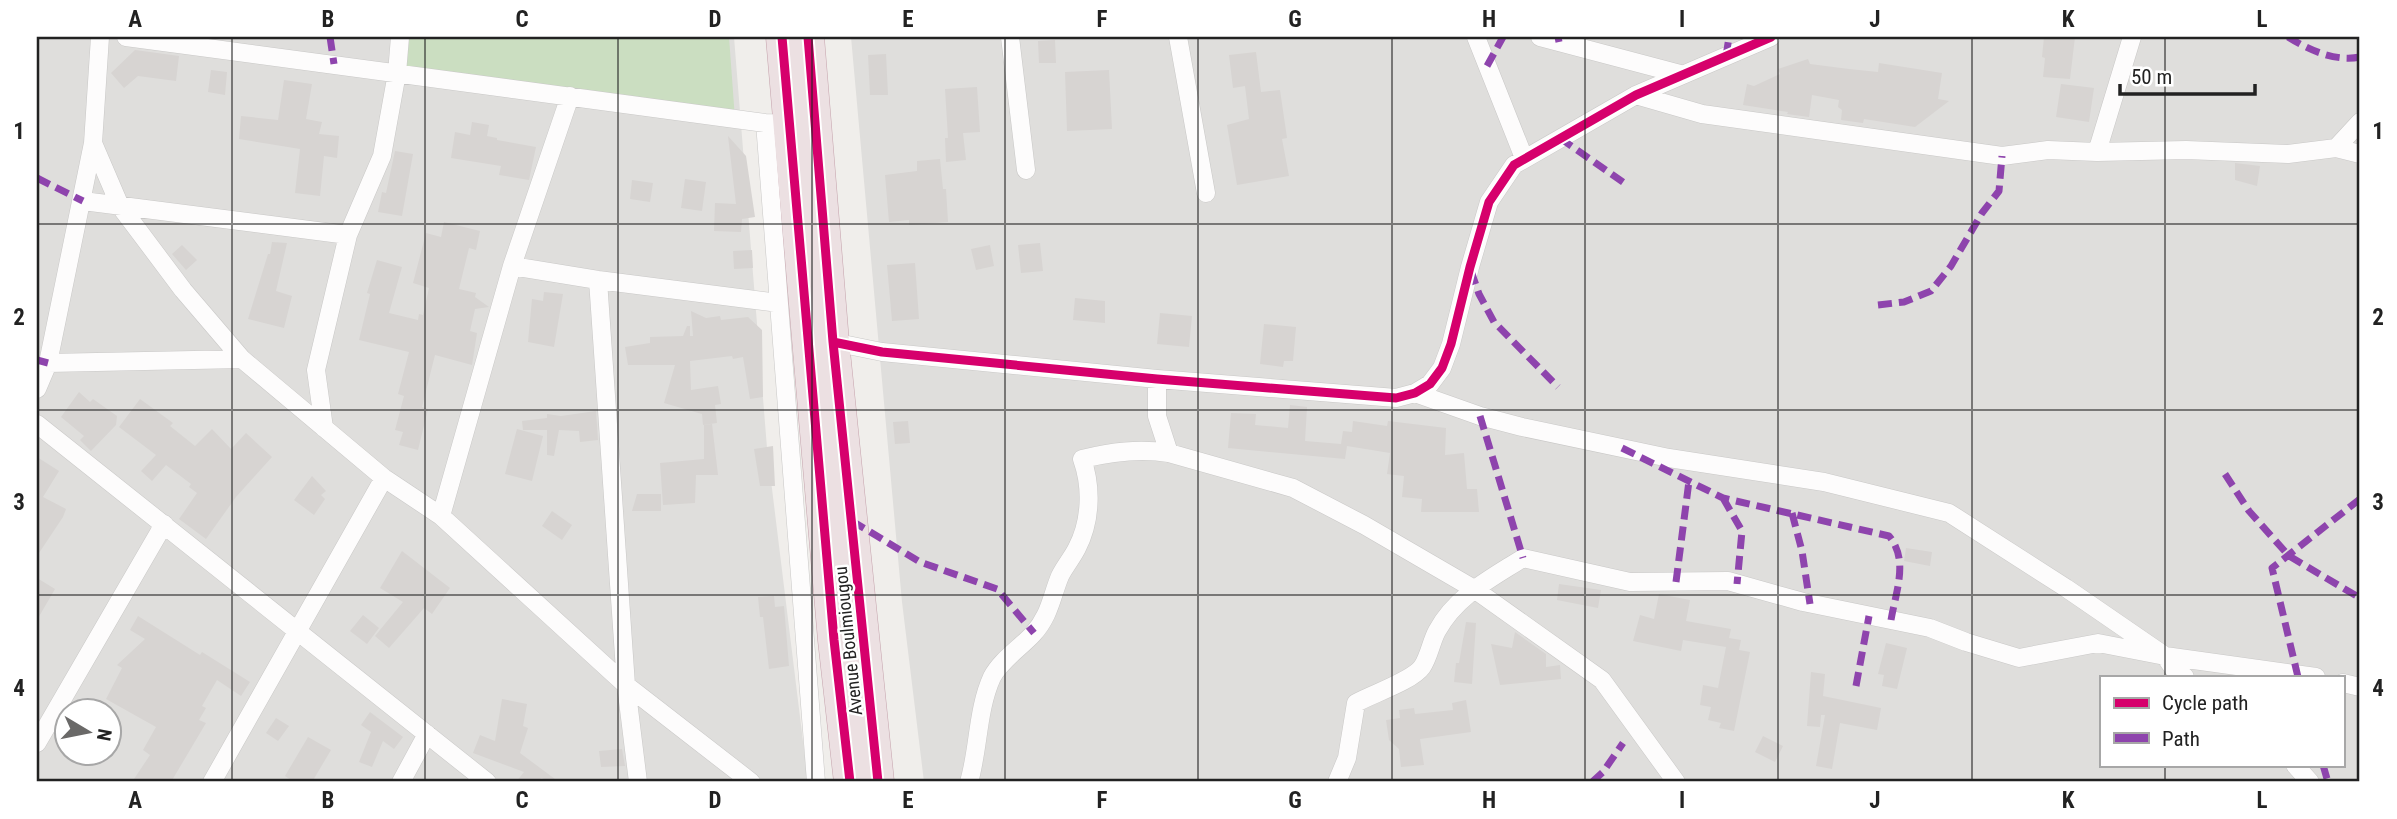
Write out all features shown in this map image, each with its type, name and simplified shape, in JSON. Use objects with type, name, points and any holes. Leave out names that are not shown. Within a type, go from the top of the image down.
[{"type":"highway","name":"Avenue Boulmiougou","points":[[782,37],[777,123],[850,782]]},
{"type":"highway","name":"Avenue Boulmiougou","points":[[808,37],[832,342],[878,782]]},
{"type":"street","points":[[37,389],[48,363],[93,143],[100,37]]},
{"type":"street","points":[[126,37],[777,123],[779,303],[816,782]]},
{"type":"street","points":[[324,428],[316,370],[348,234],[382,156],[397,73],[400,37]]},
{"type":"street","points":[[1010,37],[1026,170]]},
{"type":"street","points":[[1178,37],[1206,193]]},
{"type":"street","points":[[1476,37],[1524,158]]},
{"type":"street","points":[[1540,37],[1680,74]]},
{"type":"street","points":[[832,342],[882,352],[1157,379],[1396,398],[1415,393],[1430,384],[1442,368],[1451,345],[1489,202],[1514,165],[1636,95],[1771,37]]},
{"type":"street","points":[[2097,152],[2133,37]]},
{"type":"street","points":[[1636,95],[1702,114],[2002,156],[2048,150],[2186,150],[2288,154],[2336,148],[2360,153]]},
{"type":"street","points":[[441,516],[512,266],[570,96]]},
{"type":"street","points":[[2336,148],[2360,122]]},
{"type":"street","points":[[93,143],[120,206],[183,290],[243,359],[384,478],[441,516],[626,685],[751,782]]},
{"type":"street","points":[[83,201],[348,234]]},
{"type":"street","points":[[512,266],[779,303]]},
{"type":"street","points":[[598,280],[626,685],[638,782]]},
{"type":"street","points":[[48,363],[243,359]]},
{"type":"street","points":[[1157,379],[1157,416],[1168,453]]},
{"type":"street","points":[[1415,393],[1480,416],[1522,427],[1669,458],[1824,482],[1949,513],[2165,656],[2173,668],[2184,676]]},
{"type":"street","points":[[37,424],[487,782]]},
{"type":"street","points":[[969,782],[984,697],[994,674],[1034,633],[1048,613],[1059,579],[1077,547],[1086,523],[1088,474],[1082,459],[1110,452],[1153,450],[1293,488],[1364,525],[1474,589],[1602,680],[1676,782]]},
{"type":"street","points":[[212,782],[384,478]]},
{"type":"street","points":[[37,743],[164,524]]},
{"type":"street","points":[[1337,782],[1347,758],[1356,703],[1389,688],[1421,668],[1437,631],[1457,603],[1522,558],[1630,582],[1728,582],[1802,602],[1930,628],[2019,658],[2098,643],[2165,656],[2309,676]]},
{"type":"street","points":[[401,782],[427,734]]},
{"type":"street","points":[[2296,766],[2310,782]]},
{"type":"shaded area","points":[[37,37],[734,37],[767,448],[808,782],[37,782]]},
{"type":"shaded area","points":[[851,37],[2360,37],[2360,782],[924,782],[902,602]]},
{"type":"green space","points":[[402,37],[729,37],[735,119],[397,73]]},
{"type":"building","points":[[2044,37],[2075,37],[2070,79],[2043,77]]},
{"type":"building","points":[[1055,40],[1056,63],[1039,63],[1038,41]]},
{"type":"building","points":[[135,50],[179,56],[176,81],[138,76],[124,88],[111,73]]},
{"type":"building","points":[[1256,52],[1261,92],[1280,90],[1287,138],[1282,139],[1289,176],[1237,185],[1227,125],[1249,119],[1245,86],[1233,88],[1229,55]]},
{"type":"building","points":[[886,54],[888,95],[870,95],[868,55]]},
{"type":"building","points":[[1808,59],[1810,64],[1849,69],[1878,72],[1879,63],[1942,73],[1938,99],[1949,101],[1915,127],[1864,119],[1863,123],[1841,120],[1839,100],[1812,95],[1809,117],[1743,105],[1747,84],[1754,86],[1780,74],[1778,69]]},
{"type":"building","points":[[211,70],[227,72],[225,95],[208,92]]},
{"type":"building","points":[[1109,70],[1112,129],[1067,131],[1065,72]]},
{"type":"building","points":[[284,80],[312,84],[306,119],[322,122],[319,134],[339,136],[337,158],[324,156],[320,196],[295,193],[300,149],[239,139],[241,116],[278,120]]},
{"type":"building","points":[[2061,84],[2094,88],[2089,122],[2056,117]]},
{"type":"building","points":[[977,87],[980,132],[963,133],[966,160],[946,162],[945,138],[948,138],[945,89]]},
{"type":"building","points":[[472,122],[489,125],[487,136],[497,140],[536,147],[529,180],[499,175],[501,166],[451,158],[455,132],[470,135]]},
{"type":"building","points":[[728,136],[746,156],[755,217],[742,219],[741,232],[714,231],[715,203],[736,204]]},
{"type":"building","points":[[395,151],[413,154],[402,216],[378,212],[382,192],[386,193]]},
{"type":"building","points":[[940,159],[943,189],[946,189],[948,222],[909,225],[909,220],[889,222],[885,175],[917,171],[917,161]]},
{"type":"building","points":[[2235,163],[2260,166],[2257,186],[2235,180]]},
{"type":"building","points":[[685,179],[706,182],[702,211],[681,208]]},
{"type":"building","points":[[632,180],[653,183],[650,202],[630,199]]},
{"type":"building","points":[[444,222],[480,231],[476,250],[469,248],[459,289],[476,293],[475,297],[489,307],[475,309],[470,331],[477,333],[472,365],[435,355],[422,407],[428,409],[418,450],[399,445],[403,432],[395,430],[404,396],[398,394],[409,352],[359,340],[370,294],[367,293],[377,260],[402,267],[389,313],[418,320],[419,314],[423,315],[429,288],[413,283],[426,233],[441,237]]},
{"type":"building","points":[[272,242],[287,243],[276,291],[292,296],[284,328],[248,319]]},
{"type":"building","points":[[1040,243],[1043,271],[1021,273],[1018,245]]},
{"type":"building","points":[[182,245],[197,260],[186,270],[172,254]]},
{"type":"building","points":[[990,245],[994,266],[976,270],[971,249]]},
{"type":"building","points":[[752,250],[753,268],[734,269],[733,251]]},
{"type":"building","points":[[915,263],[919,319],[892,321],[887,265]]},
{"type":"building","points":[[544,292],[563,294],[554,347],[528,342],[532,299],[543,301]]},
{"type":"building","points":[[1075,298],[1105,301],[1105,323],[1073,320]]},
{"type":"building","points":[[691,311],[706,318],[720,316],[721,320],[748,317],[762,330],[763,397],[750,399],[743,357],[690,361],[691,390],[718,386],[721,404],[715,405],[717,423],[703,425],[702,414],[664,403],[675,365],[628,365],[625,347],[650,343],[650,337],[683,336],[687,326],[690,326],[690,336],[693,336]]},
{"type":"building","points":[[1160,313],[1192,316],[1189,347],[1157,344]]},
{"type":"building","points":[[1264,324],[1296,327],[1293,361],[1284,361],[1283,367],[1260,364]]},
{"type":"building","points":[[79,392],[90,402],[93,399],[117,416],[116,425],[91,451],[80,440],[84,436],[61,417]]},
{"type":"building","points":[[140,399],[173,423],[170,426],[195,446],[212,429],[231,449],[246,433],[272,457],[236,497],[206,539],[179,519],[197,493],[189,487],[191,484],[166,465],[152,481],[141,471],[156,455],[119,427]]},
{"type":"building","points":[[1290,405],[1307,407],[1305,441],[1341,444],[1343,431],[1352,432],[1353,421],[1387,426],[1388,421],[1446,428],[1445,455],[1464,453],[1467,489],[1477,489],[1479,512],[1421,512],[1422,499],[1402,497],[1404,476],[1387,474],[1390,453],[1347,446],[1345,459],[1228,448],[1231,413],[1256,414],[1255,425],[1288,428]]},
{"type":"building","points":[[596,411],[598,440],[580,442],[579,431],[559,430],[554,456],[547,455],[547,430],[523,430],[522,421],[547,418],[547,414],[561,416]]},
{"type":"building","points":[[908,421],[910,443],[895,444],[893,422]]},
{"type":"building","points":[[712,424],[718,475],[696,475],[695,503],[663,505],[660,463],[704,459],[704,425]]},
{"type":"building","points":[[517,429],[543,436],[532,481],[505,474]]},
{"type":"building","points":[[773,446],[775,486],[760,486],[754,449]]},
{"type":"building","points":[[37,457],[59,471],[43,497],[66,509],[37,556]]},
{"type":"building","points":[[312,476],[326,491],[321,495],[325,499],[314,515],[294,500]]},
{"type":"building","points":[[637,494],[661,494],[661,511],[632,511]]},
{"type":"building","points":[[552,511],[572,525],[562,540],[542,526]]},
{"type":"building","points":[[1906,548],[1932,552],[1930,566],[1904,561]]},
{"type":"building","points":[[402,551],[450,588],[432,614],[424,608],[389,648],[375,636],[403,602],[380,588]]},
{"type":"building","points":[[37,578],[55,589],[37,620]]},
{"type":"building","points":[[1559,584],[1601,590],[1598,608],[1557,600]]},
{"type":"building","points":[[1659,594],[1690,600],[1686,621],[1731,629],[1729,638],[1741,640],[1739,650],[1750,652],[1734,731],[1719,728],[1721,723],[1708,720],[1711,707],[1700,705],[1703,685],[1718,688],[1726,647],[1683,640],[1681,651],[1633,641],[1640,615],[1654,619]]},
{"type":"building","points":[[774,596],[775,607],[784,606],[789,666],[769,669],[758,597]]},
{"type":"building","points":[[363,615],[379,628],[367,644],[350,631]]},
{"type":"building","points":[[138,616],[200,655],[202,652],[250,682],[241,696],[217,680],[202,706],[206,708],[199,720],[206,723],[171,782],[132,782],[150,755],[143,750],[156,727],[122,708],[122,696],[108,696],[122,668],[117,665],[145,639],[130,630]]},
{"type":"building","points":[[1466,622],[1476,623],[1472,684],[1454,682]]},
{"type":"building","points":[[1515,632],[1546,654],[1546,667],[1560,665],[1561,679],[1500,685],[1491,644],[1512,648]]},
{"type":"building","points":[[1886,643],[1907,648],[1897,689],[1882,686],[1884,675],[1878,674]]},
{"type":"building","points":[[1811,672],[1825,674],[1823,696],[1881,708],[1877,730],[1840,723],[1832,769],[1816,766],[1825,715],[1821,715],[1820,727],[1807,726]]},
{"type":"building","points":[[502,699],[527,704],[523,726],[528,728],[520,753],[555,779],[553,782],[541,778],[538,782],[516,782],[524,772],[473,753],[480,735],[495,741]]},
{"type":"building","points":[[1466,700],[1471,732],[1420,739],[1424,765],[1401,767],[1399,749],[1389,740],[1386,720],[1400,718],[1399,710],[1414,708],[1415,714],[1453,710],[1452,703]]},
{"type":"building","points":[[370,712],[403,737],[394,749],[383,741],[372,767],[359,762],[371,732],[361,725]]},
{"type":"building","points":[[276,718],[289,726],[278,741],[266,733]]},
{"type":"building","points":[[1763,736],[1783,746],[1775,762],[1755,752]]},
{"type":"building","points":[[308,737],[331,750],[312,782],[294,782],[285,776]]},
{"type":"building","points":[[622,749],[625,766],[601,767],[599,751]]},
{"type":"marked path","points":[[330,37],[334,64]]},
{"type":"marked path","points":[[1487,66],[1503,37]]},
{"type":"marked path","points":[[1558,37],[1559,42]]},
{"type":"marked path","points":[[1726,56],[1729,37]]},
{"type":"marked path","points":[[2288,37],[2322,54],[2341,58],[2360,57]]},
{"type":"marked path","points":[[1560,138],[1627,185]]},
{"type":"marked path","points":[[1878,305],[1904,302],[1931,291],[1951,266],[1982,213],[1999,191],[2002,156]]},
{"type":"marked path","points":[[37,178],[83,201]]},
{"type":"marked path","points":[[1471,271],[1479,294],[1494,322],[1558,387]]},
{"type":"marked path","points":[[37,360],[48,363]]},
{"type":"marked path","points":[[1480,416],[1523,558]]},
{"type":"marked path","points":[[1622,448],[1723,498],[1889,536],[1895,545],[1900,565],[1891,620]]},
{"type":"marked path","points":[[2225,474],[2249,511],[2289,556],[2360,598]]},
{"type":"marked path","points":[[1676,582],[1689,481]]},
{"type":"marked path","points":[[1723,498],[1742,531],[1737,584]]},
{"type":"marked path","points":[[2298,676],[2272,568],[2360,499]]},
{"type":"marked path","points":[[1792,513],[1802,551],[1810,604]]},
{"type":"marked path","points":[[852,521],[920,562],[997,589],[1034,633]]},
{"type":"marked path","points":[[1856,686],[1869,616]]},
{"type":"marked path","points":[[1592,782],[1603,772],[1623,743]]},
{"type":"marked path","points":[[2323,766],[2328,782]]},
{"type":"cycle path","points":[[782,37],[834,640],[850,782]]},
{"type":"cycle path","points":[[808,37],[833,342],[878,782]]},
{"type":"cycle path","points":[[833,342],[882,352],[1157,379],[1396,398],[1415,393],[1430,384],[1442,368],[1451,344],[1489,202],[1514,165],[1636,95],[1771,37]]}]
